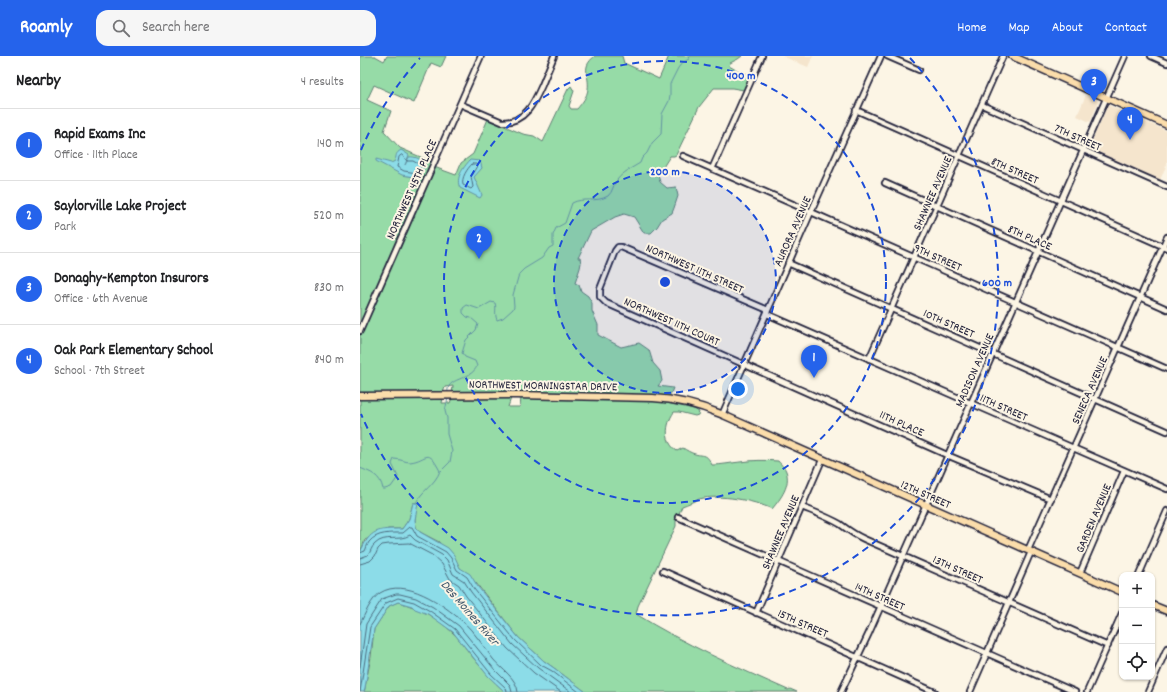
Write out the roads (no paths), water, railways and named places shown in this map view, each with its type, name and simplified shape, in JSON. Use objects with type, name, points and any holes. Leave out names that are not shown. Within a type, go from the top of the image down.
[{"type":"main road","points":[[1012,56],[1167,125]]},
{"type":"main road","name":"NORTHWEST MORNINGSTAR DRIVE","points":[[360,396],[518,395],[653,398],[686,403],[722,415]]},
{"type":"main road","name":"12TH STREET","points":[[722,415],[1119,591]]},
{"type":"main road","points":[[1155,606],[1167,612]]},
{"type":"street","name":"NORTHWEST 45TH PLACE","points":[[360,331],[481,56]]},
{"type":"street","points":[[460,104],[502,122],[518,119],[529,110],[534,103],[554,56]]},
{"type":"street","points":[[712,169],[762,56]]},
{"type":"street","name":"AURORA AVENUE","points":[[722,415],[788,263],[881,56]]},
{"type":"street","points":[[887,56],[919,70]]},
{"type":"street","name":"SHAWNEE AVENUE","points":[[869,359],[1003,56]]},
{"type":"street","name":"MADISON AVENUE","points":[[841,692],[1125,56]]},
{"type":"street","points":[[1151,56],[1167,63]]},
{"type":"street","name":"7TH STREET","points":[[982,105],[1167,187]]},
{"type":"street","name":"8TH STREET","points":[[856,110],[1165,247]]},
{"type":"street","name":"9TH STREET","points":[[682,156],[1167,369]]},
{"type":"street","name":"8TH PLACE","points":[[885,183],[1167,309]]},
{"type":"street","name":"SENECA AVENUE","points":[[970,692],[1051,499],[1141,297],[1165,247],[1167,237]]},
{"type":"street","name":"NORTHWEST 11TH STREET","points":[[600,288],[615,251],[618,247],[624,247],[768,312]]},
{"type":"street","name":"10TH STREET","points":[[788,263],[1167,430]]},
{"type":"street","name":"NORTHWEST 11TH COURT","points":[[600,288],[600,297],[606,303],[745,364]]},
{"type":"street","name":"11TH STREET","points":[[768,312],[869,359],[1167,490]]},
{"type":"street","name":"11TH PLACE","points":[[745,364],[948,455],[1051,499]]},
{"type":"street","name":"SHAWNEE AVENUE","points":[[756,613],[822,460]]},
{"type":"street","name":"GARDEN AVENUE","points":[[1080,573],[1124,471]]},
{"type":"street","name":"13TH STREET","points":[[802,507],[840,525],[850,532],[1108,646]]},
{"type":"street","points":[[1140,572],[1167,511]]},
{"type":"street","name":"14TH STREET","points":[[678,517],[1075,692]]},
{"type":"street","name":"15TH STREET","points":[[663,571],[935,692]]},
{"type":"street","points":[[1087,692],[1119,620]]},
{"type":"street","points":[[1148,692],[1167,648]]},
{"type":"water","points":[[401,150],[409,155],[405,165],[409,157],[419,159],[426,164],[419,178],[402,175],[376,161],[376,159],[391,163],[395,161],[397,153]]},
{"type":"water","points":[[470,160],[480,161],[482,168],[474,177],[482,195],[480,198],[460,188],[458,181],[460,173]]},
{"type":"water","name":"Des Moines River","points":[[413,503],[418,503],[415,520],[416,527],[420,532],[448,548],[454,555],[460,568],[470,574],[478,587],[518,637],[544,661],[586,692],[505,692],[488,676],[453,632],[428,614],[415,609],[412,606],[398,602],[389,606],[374,629],[365,689],[364,692],[360,692],[360,553],[367,539],[376,532],[387,529],[402,529],[409,519]]},
{"type":"waterway","points":[[448,393],[450,384],[470,374],[477,366],[475,361],[465,357],[462,353],[466,340],[476,330],[478,324],[463,313],[463,308],[467,305],[479,309],[491,302],[495,303],[497,320],[503,318],[513,309],[513,295],[519,274],[524,269],[542,258],[549,248],[553,246],[553,235],[556,228],[565,223],[572,203],[581,200],[599,199],[608,196],[619,177],[640,163],[652,143],[661,134],[662,114],[669,101],[670,84],[678,68],[682,63],[689,59],[690,56]]},
{"type":"waterway","points":[[441,471],[450,462],[452,451],[447,434],[447,418],[445,411],[448,398]]},
{"type":"waterway","points":[[360,468],[372,473],[378,478],[383,489],[391,487],[398,477],[392,464],[394,459],[410,462],[427,456],[436,463],[440,471]]},
{"type":"waterway","points":[[416,503],[421,495],[435,480],[440,471]]},
{"type":"place","name":"Donaghy-Kempton Insurors","points":[[1094,102]]},
{"type":"place","name":"Oak Park Elementary School","points":[[1130,140]]},
{"type":"place","name":"Saylorville Lake Project","points":[[479,259]]},
{"type":"place","name":"Rapid Exams Inc","points":[[814,378]]}]
